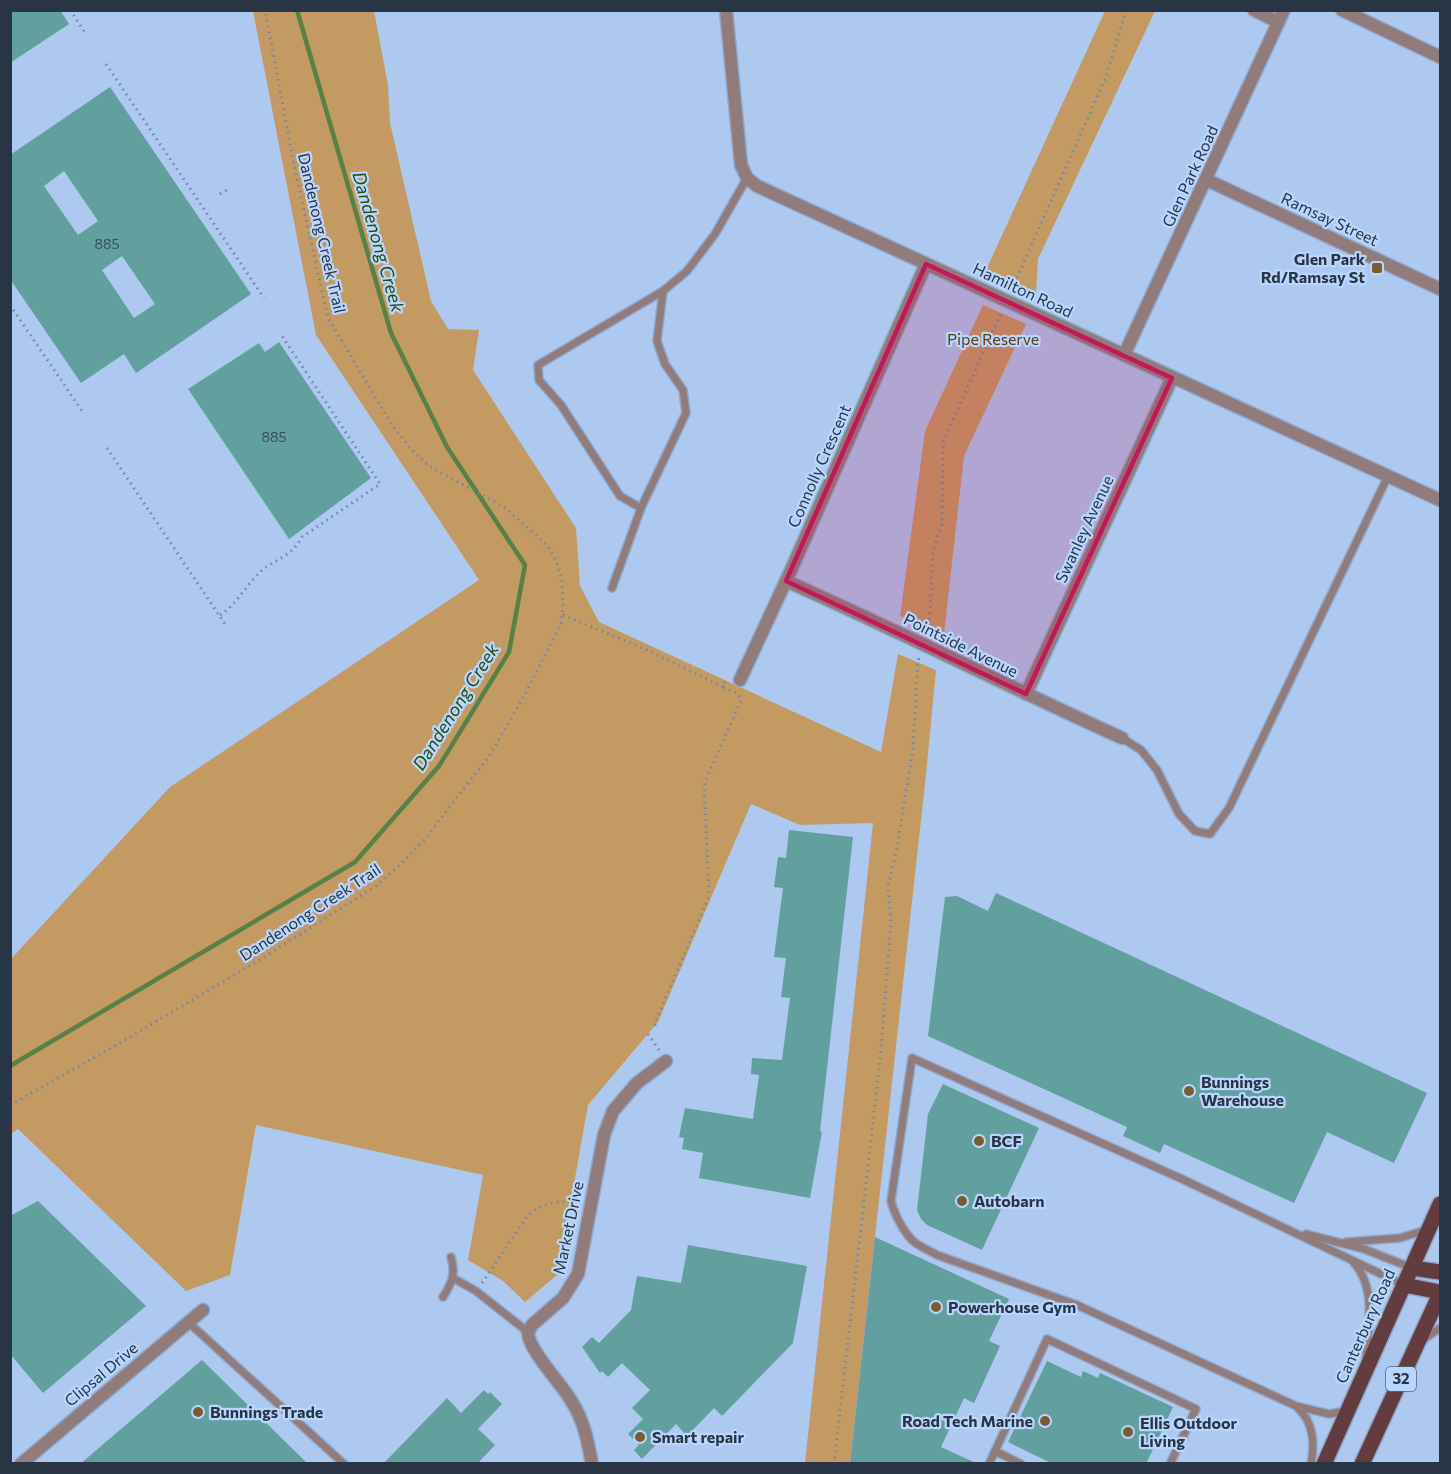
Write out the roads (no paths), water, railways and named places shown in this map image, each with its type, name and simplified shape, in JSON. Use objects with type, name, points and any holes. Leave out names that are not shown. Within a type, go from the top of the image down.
[{"type":"main road","name":"Canterbury Road","points":[[1324,1464],[1440,1204]]},
{"type":"main road","points":[[1412,1268],[1440,1272]]},
{"type":"main road","points":[[1404,1285],[1440,1293]]},
{"type":"main road","name":"32","points":[[1362,1464],[1440,1293]]},
{"type":"street","points":[[726,10],[741,165],[747,178]]},
{"type":"street","points":[[1254,10],[1281,16]]},
{"type":"street","points":[[1342,10],[1440,57]]},
{"type":"street","name":"Glen Park Road","points":[[1124,355],[1281,16]]},
{"type":"street","name":"Hamilton Road","points":[[747,178],[757,186],[1440,500]]},
{"type":"street","name":"Ramsay Street","points":[[1206,180],[1440,289]]},
{"type":"street","name":"Connolly Crescent","points":[[740,680],[926,264]]},
{"type":"street","name":"Swanley Avenue","points":[[1026,694],[1172,378]]},
{"type":"street","name":"Pointside Avenue","points":[[786,581],[861,614],[1122,738]]},
{"type":"street","name":"Market Drive","points":[[528,1332],[532,1325],[563,1298],[578,1274],[604,1135],[613,1111],[637,1083],[666,1060]]},
{"type":"street","name":"Clipsal Drive","points":[[21,1464],[203,1310]]},
{"type":"street","points":[[528,1332],[531,1344],[577,1411],[587,1439],[592,1464]]},
{"type":"lane","points":[[641,508],[620,496],[561,405],[539,380],[538,365],[663,291],[687,271],[716,234],[747,178]]},
{"type":"lane","points":[[612,588],[641,508],[686,413],[683,390],[665,364],[657,341],[663,291]]},
{"type":"lane","points":[[1122,738],[1141,750],[1157,770],[1179,814],[1195,831],[1210,834],[1229,808],[1388,476]]},
{"type":"lane","points":[[1347,1411],[1329,1414],[1296,1406],[1077,1305],[919,1246],[911,1239],[892,1208],[891,1201],[912,1058],[1182,1179],[1404,1285]]},
{"type":"lane","points":[[1334,1241],[1400,1238],[1422,1232],[1430,1227]]},
{"type":"lane","points":[[1292,1230],[1364,1249],[1412,1268]]},
{"type":"lane","points":[[443,1297],[453,1278],[451,1257]]},
{"type":"lane","points":[[1353,1261],[1365,1277],[1368,1287],[1366,1369]]},
{"type":"lane","points":[[453,1278],[476,1291],[528,1332]]},
{"type":"lane","points":[[188,1322],[344,1464]]},
{"type":"lane","points":[[1417,1344],[1440,1328]]},
{"type":"lane","points":[[989,1464],[1047,1339],[1196,1409],[1170,1464]]},
{"type":"lane","points":[[1296,1406],[1311,1423],[1314,1448],[1311,1464]]},
{"type":"lane","points":[[995,1451],[1021,1464]]},
{"type":"waterway","name":"Dandenong Creek","points":[[10,1066],[355,862],[439,766],[509,652],[525,565],[447,447],[391,333],[297,10]]},
{"type":"place","name":"Glen Park Rd/Ramsay St","points":[[1377,268]]},
{"type":"place","name":"Bunnings Warehouse","points":[[1189,1091]]},
{"type":"place","name":"BCF","points":[[979,1141]]},
{"type":"place","name":"Autobarn","points":[[962,1201]]},
{"type":"place","name":"Powerhouse Gym","points":[[936,1307]]},
{"type":"place","name":"Bunnings Trade","points":[[198,1412]]},
{"type":"place","name":"Road Tech Marine","points":[[1045,1421]]},
{"type":"place","name":"Ellis Outdoor Living","points":[[1128,1432]]},
{"type":"place","name":"Smart repair","points":[[640,1437]]},
{"type":"park label","name":"Pipe Reserve","points":[[993,339]]}]
